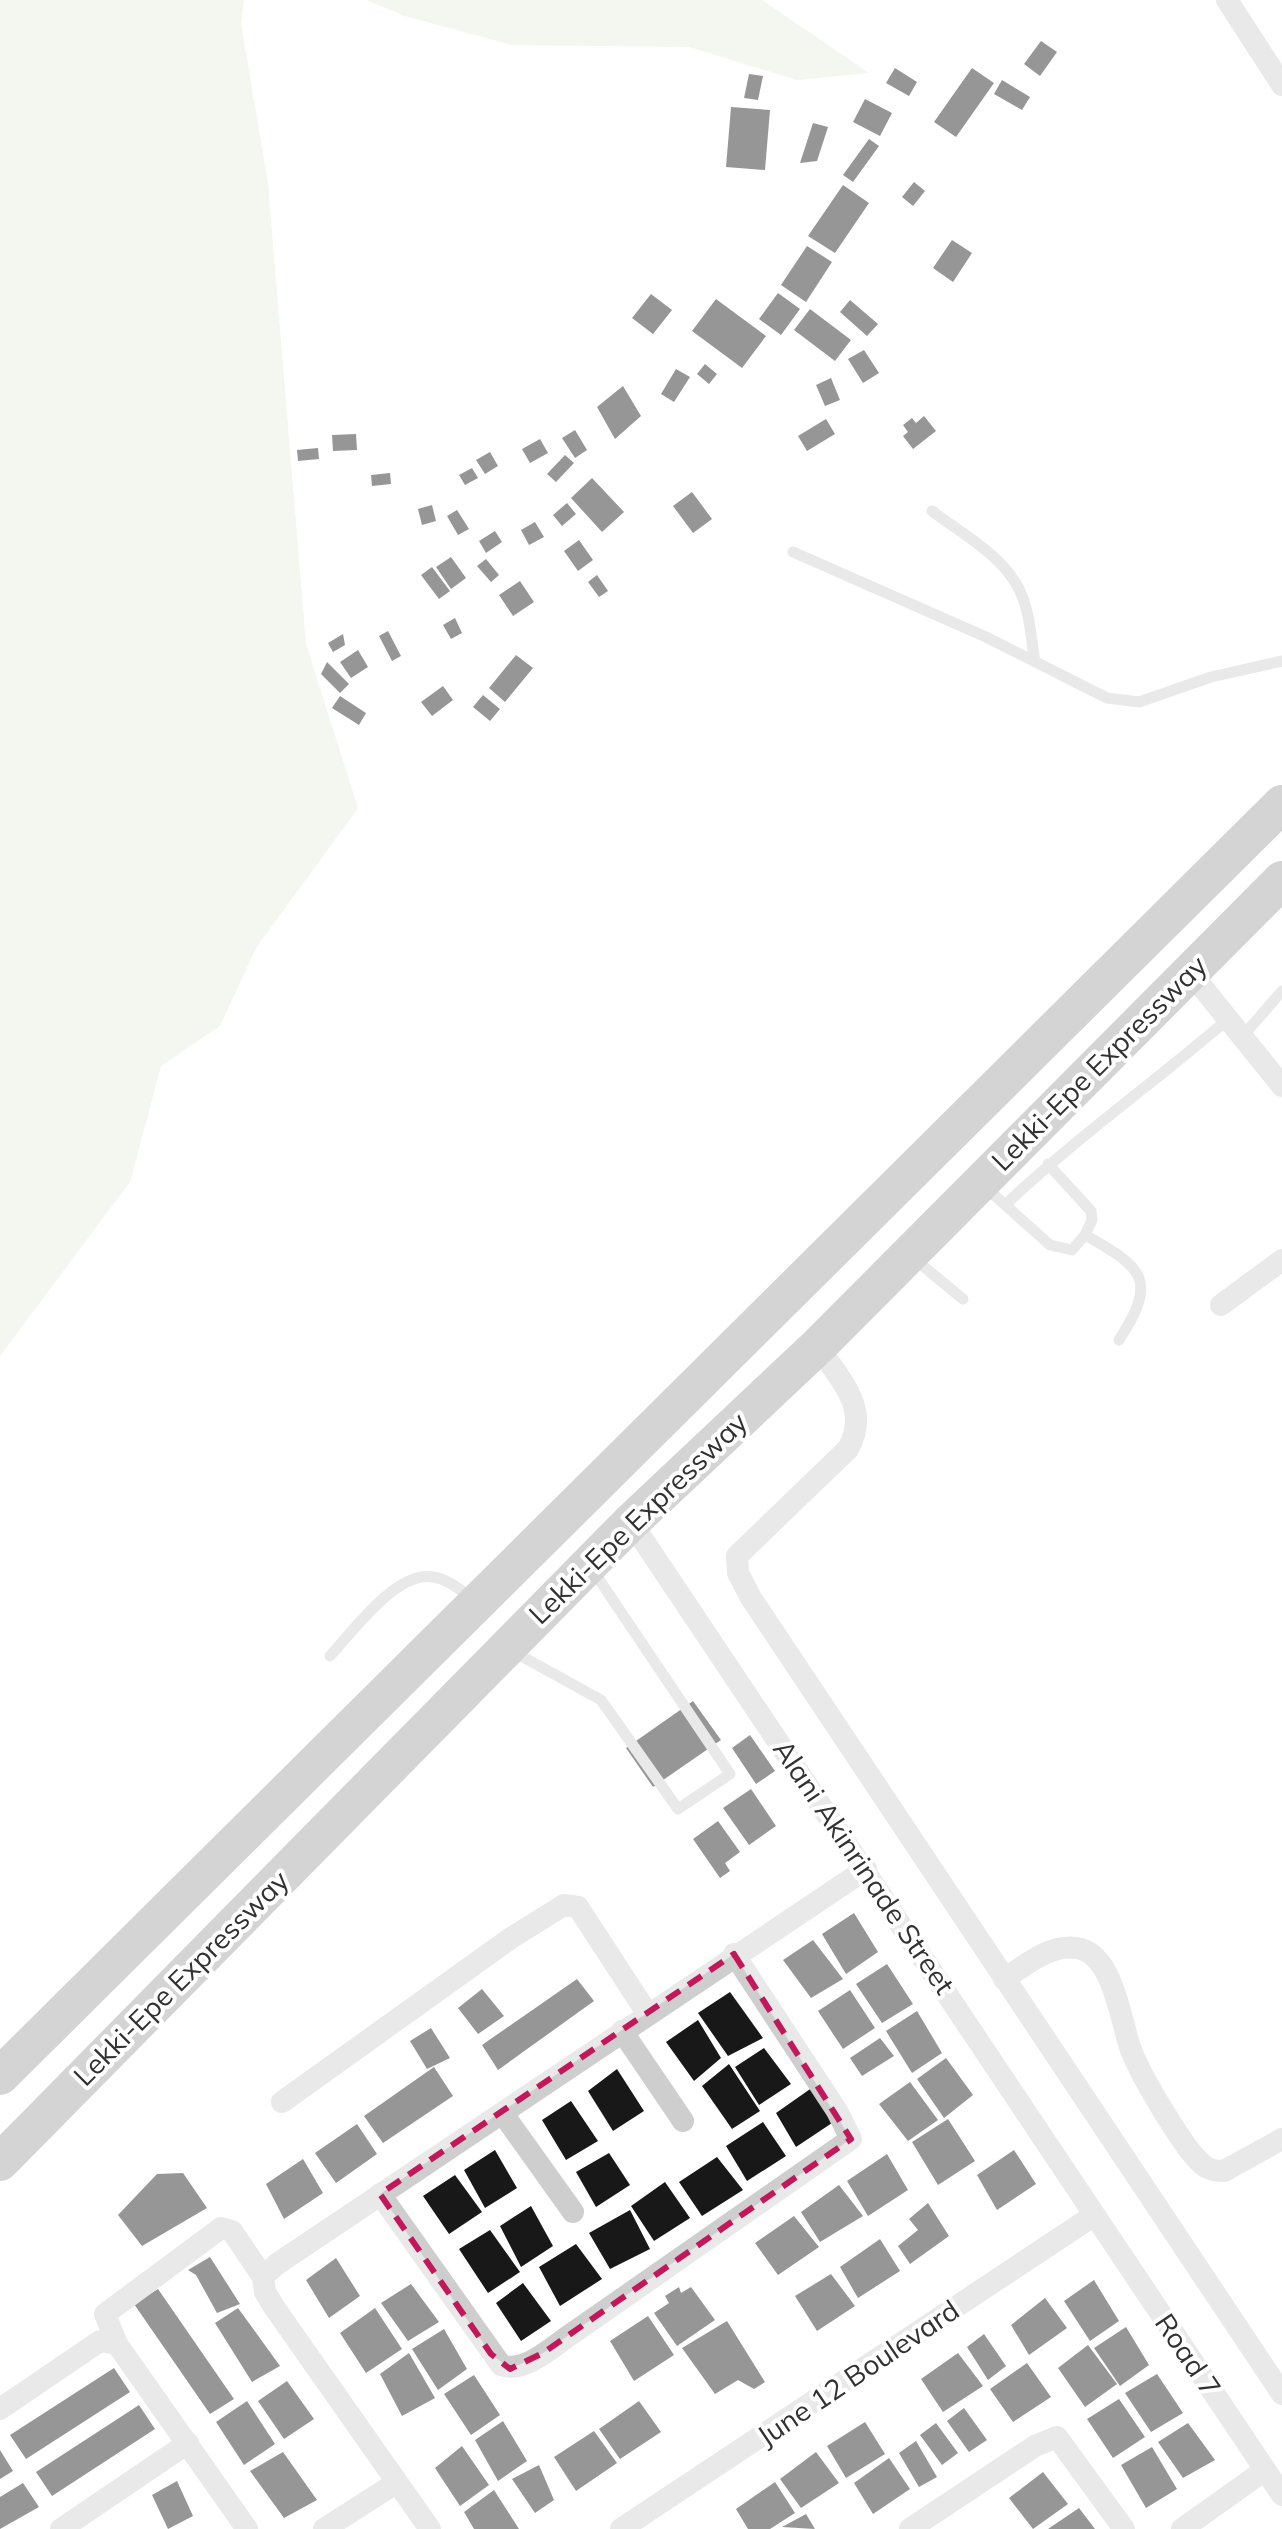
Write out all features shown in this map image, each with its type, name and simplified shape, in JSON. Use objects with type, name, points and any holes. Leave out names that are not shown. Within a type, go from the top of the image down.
[{"type":"highway","name":"Lekki-Epe Expressway","points":[[0,2076],[1282,804]]},
{"type":"highway","name":"Lekki-Epe Expressway","points":[[0,2162],[631,1522],[818,1346],[909,1254],[993,1193],[1190,972],[1282,880]]},
{"type":"street","points":[[1227,0],[1282,85]]},
{"type":"street","points":[[1190,972],[1282,1086]]},
{"type":"street","points":[[1221,1305],[1282,1260]]},
{"type":"street","points":[[818,1346],[859,1415],[858,1432],[848,1449],[737,1556],[738,1573],[1004,1979],[1282,2394]]},
{"type":"street","name":"Alani Akinrinade Street","points":[[631,1522],[866,1869],[1093,2216]]},
{"type":"street","points":[[263,2277],[277,2264],[503,2114],[734,1954],[866,1869]]},
{"type":"street","points":[[282,2102],[511,1938],[572,1903],[592,1923],[647,2013]]},
{"type":"street","points":[[1004,1979],[1053,1949],[1082,1949],[1094,1956],[1107,1974],[1131,2050],[1189,2150],[1203,2165],[1224,2171],[1282,2139]]},
{"type":"street","points":[[380,2194],[501,2365],[510,2369],[524,2364],[570,2335],[851,2139],[837,2111],[734,1954]]},
{"type":"street","points":[[622,2031],[683,2121]]},
{"type":"street","points":[[503,2114],[573,2212]]},
{"type":"street","name":"Road 7","points":[[1093,2216],[1282,2495]]},
{"type":"street","name":"June 12 Boulevard","points":[[621,2529],[1093,2216]]},
{"type":"street","points":[[247,2529],[117,2344],[105,2314],[221,2228],[232,2231],[263,2277],[265,2292],[430,2529]]},
{"type":"street","points":[[0,2409],[100,2341],[117,2344]]},
{"type":"street","points":[[910,2529],[1035,2446],[1057,2437],[1124,2529]]},
{"type":"street","points":[[61,2529],[188,2443]]},
{"type":"street","points":[[1182,2529],[1265,2470]]},
{"type":"street","points":[[324,2529],[396,2483]]},
{"type":"lane","points":[[932,511],[1001,564],[1019,588],[1028,617],[1035,662]]},
{"type":"lane","points":[[793,552],[1107,698],[1128,703],[1211,677],[1282,661]]},
{"type":"lane","points":[[1242,1037],[1282,991]]},
{"type":"lane","points":[[1048,1164],[1091,1211],[1092,1220],[1085,1235],[1072,1250],[1050,1245],[993,1193],[1048,1164],[1134,1099],[1228,1019]]},
{"type":"lane","points":[[1085,1235],[1125,1258],[1141,1281],[1137,1313],[1119,1340]]},
{"type":"lane","points":[[909,1254],[963,1299]]},
{"type":"lane","points":[[506,1648],[601,1700],[678,1809],[730,1774],[589,1564]]},
{"type":"lane","points":[[330,1656],[382,1600],[407,1581],[431,1576],[446,1581],[480,1603]]},
{"type":"highlighted area","points":[[734,1954],[851,2139],[543,2353],[510,2369],[491,2354],[380,2194]]},
{"type":"shaded area","points":[[0,0],[244,0],[241,23],[268,184],[306,644],[358,808],[256,948],[220,1026],[161,1066],[130,1182],[0,1356]]},
{"type":"shaded area","points":[[366,0],[762,0],[869,73],[797,80],[689,47],[512,45],[405,16]]},
{"type":"building","points":[[1041,41],[1057,52],[1040,76],[1024,64]]},
{"type":"building","points":[[895,68],[917,82],[909,96],[886,83]]},
{"type":"building","points":[[972,68],[994,83],[956,137],[934,122]]},
{"type":"building","points":[[749,74],[763,76],[758,100],[744,98]]},
{"type":"building","points":[[1002,80],[1030,97],[1022,110],[994,94]]},
{"type":"building","points":[[865,99],[892,113],[880,136],[853,122]]},
{"type":"building","points":[[731,107],[770,110],[765,170],[726,167]]},
{"type":"building","points":[[813,123],[828,127],[817,161],[800,163]]},
{"type":"building","points":[[869,139],[879,146],[853,182],[843,175]]},
{"type":"building","points":[[914,182],[925,191],[913,206],[902,197]]},
{"type":"building","points":[[843,185],[869,203],[835,253],[808,236]]},
{"type":"building","points":[[952,240],[972,253],[953,282],[933,268]]},
{"type":"building","points":[[807,246],[832,262],[806,302],[781,285]]},
{"type":"building","points":[[778,293],[800,309],[781,335],[759,319]]},
{"type":"building","points":[[651,294],[672,310],[653,334],[632,318]]},
{"type":"building","points":[[716,299],[766,336],[742,368],[692,331]]},
{"type":"building","points":[[850,300],[878,324],[867,336],[840,312]]},
{"type":"building","points":[[810,309],[851,340],[835,361],[794,330]]},
{"type":"building","points":[[864,350],[879,373],[863,383],[848,359]]},
{"type":"building","points":[[705,364],[717,374],[709,384],[697,374]]},
{"type":"building","points":[[676,369],[690,377],[674,402],[661,394]]},
{"type":"building","points":[[831,378],[840,400],[825,406],[816,385]]},
{"type":"building","points":[[623,386],[641,416],[615,439],[597,407]]},
{"type":"building","points":[[924,416],[936,431],[913,449],[903,436],[908,432],[903,425],[912,418],[916,423]]},
{"type":"building","points":[[826,419],[835,434],[807,451],[798,436]]},
{"type":"building","points":[[575,430],[587,450],[575,458],[562,438]]},
{"type":"building","points":[[356,434],[357,450],[333,451],[332,435]]},
{"type":"building","points":[[540,439],[548,453],[530,463],[522,449]]},
{"type":"building","points":[[318,448],[319,459],[298,461],[297,450]]},
{"type":"building","points":[[490,452],[498,466],[485,474],[476,460]]},
{"type":"building","points":[[565,455],[574,463],[556,482],[547,474]]},
{"type":"building","points":[[472,468],[478,478],[465,485],[459,475]]},
{"type":"building","points":[[390,473],[391,484],[372,486],[371,475]]},
{"type":"building","points":[[592,478],[624,512],[602,532],[571,498]]},
{"type":"building","points":[[692,492],[712,519],[693,533],[673,506]]},
{"type":"building","points":[[567,503],[576,514],[562,526],[553,515]]},
{"type":"building","points":[[432,505],[436,521],[422,525],[418,509]]},
{"type":"building","points":[[457,510],[469,529],[458,535],[447,516]]},
{"type":"building","points":[[535,522],[544,537],[529,545],[521,530]]},
{"type":"building","points":[[495,531],[502,542],[486,553],[479,541]]},
{"type":"building","points":[[579,540],[593,560],[578,571],[564,551]]},
{"type":"building","points":[[451,557],[466,578],[451,589],[436,567]]},
{"type":"building","points":[[486,559],[499,575],[491,582],[477,566]]},
{"type":"building","points":[[432,567],[450,591],[439,599],[421,575]]},
{"type":"building","points":[[597,575],[608,591],[599,597],[588,582]]},
{"type":"building","points":[[520,581],[534,602],[513,616],[499,595]]},
{"type":"building","points":[[455,618],[462,633],[451,639],[443,625]]},
{"type":"building","points":[[388,631],[401,656],[392,661],[379,636]]},
{"type":"building","points":[[343,634],[345,645],[333,652],[328,643]]},
{"type":"building","points":[[358,650],[368,667],[351,678],[340,662]]},
{"type":"building","points":[[516,655],[533,668],[505,702],[489,688]]},
{"type":"building","points":[[327,662],[349,684],[340,693],[321,674]]},
{"type":"building","points":[[443,686],[453,700],[432,716],[421,702]]},
{"type":"building","points":[[483,695],[500,709],[490,721],[473,707]]},
{"type":"building","points":[[340,696],[366,713],[359,725],[332,708]]},
{"type":"building","points":[[693,1701],[721,1740],[653,1787],[626,1748]]},
{"type":"building","points":[[750,1735],[775,1771],[756,1784],[732,1748]]},
{"type":"building","points":[[751,1789],[776,1826],[749,1845],[723,1808]]},
{"type":"building","points":[[718,1821],[740,1852],[725,1863],[730,1871],[720,1878],[693,1839]]},
{"type":"building","points":[[854,1913],[878,1952],[846,1974],[822,1934]]},
{"type":"building","points":[[813,1940],[843,1979],[811,1998],[783,1960]]},
{"type":"building","points":[[887,1964],[913,2004],[882,2023],[856,1984]]},
{"type":"building","points":[[577,1979],[594,2001],[498,2070],[482,2045]]},
{"type":"building","points":[[482,1989],[504,2016],[478,2034],[458,2008]]},
{"type":"building","points":[[850,1990],[875,2028],[843,2049],[818,2011]]},
{"type":"building","points":[[730,1992],[763,2038],[728,2056],[698,2013]]},
{"type":"building","points":[[917,2011],[942,2053],[912,2073],[886,2031]]},
{"type":"building","points":[[698,2020],[721,2058],[694,2081],[666,2042]]},
{"type":"building","points":[[431,2028],[450,2058],[427,2069],[410,2041]]},
{"type":"building","points":[[880,2038],[894,2056],[862,2076],[850,2058]]},
{"type":"building","points":[[764,2048],[791,2084],[759,2105],[735,2067]]},
{"type":"building","points":[[946,2058],[973,2095],[944,2118],[917,2079]]},
{"type":"building","points":[[729,2064],[760,2111],[732,2129],[702,2086]]},
{"type":"building","points":[[434,2067],[453,2096],[383,2143],[364,2116]]},
{"type":"building","points":[[617,2069],[644,2111],[613,2131],[588,2091]]},
{"type":"building","points":[[910,2082],[938,2120],[908,2141],[879,2104]]},
{"type":"building","points":[[813,2087],[832,2123],[796,2147],[776,2113]]},
{"type":"building","points":[[571,2101],[598,2141],[566,2160],[542,2120]]},
{"type":"building","points":[[948,2119],[975,2161],[938,2185],[912,2142]]},
{"type":"building","points":[[763,2122],[786,2156],[747,2181],[726,2146]]},
{"type":"building","points":[[357,2124],[377,2154],[336,2183],[315,2153]]},
{"type":"building","points":[[495,2150],[517,2188],[485,2208],[464,2170]]},
{"type":"building","points":[[1014,2150],[1036,2184],[997,2210],[977,2175]]},
{"type":"building","points":[[609,2153],[630,2185],[596,2207],[576,2172]]},
{"type":"building","points":[[887,2154],[908,2190],[868,2216],[847,2181]]},
{"type":"building","points":[[717,2157],[743,2190],[702,2216],[679,2182]]},
{"type":"building","points":[[303,2159],[323,2193],[284,2219],[266,2184]]},
{"type":"building","points":[[183,2173],[207,2208],[142,2246],[118,2215],[157,2174]]},
{"type":"building","points":[[455,2175],[482,2212],[449,2234],[423,2196]]},
{"type":"building","points":[[665,2182],[690,2218],[654,2241],[631,2206]]},
{"type":"building","points":[[839,2185],[863,2216],[820,2242],[801,2212]]},
{"type":"building","points":[[928,2203],[949,2236],[910,2264],[898,2246],[918,2230],[909,2219]]},
{"type":"building","points":[[531,2206],[553,2246],[521,2267],[500,2226]]},
{"type":"building","points":[[630,2210],[650,2249],[610,2269],[589,2233]]},
{"type":"building","points":[[794,2216],[819,2247],[778,2275],[755,2243]]},
{"type":"building","points":[[490,2230],[520,2272],[488,2293],[459,2249]]},
{"type":"building","points":[[880,2239],[900,2271],[858,2298],[840,2267]]},
{"type":"building","points":[[576,2244],[602,2279],[560,2306],[539,2267]]},
{"type":"building","points":[[210,2257],[240,2304],[217,2313],[196,2275],[188,2270]]},
{"type":"building","points":[[336,2258],[360,2296],[329,2318],[306,2280]]},
{"type":"building","points":[[831,2274],[855,2306],[817,2331],[795,2296]]},
{"type":"building","points":[[1094,2280],[1119,2321],[1090,2341],[1064,2301]]},
{"type":"building","points":[[523,2283],[551,2321],[521,2341],[496,2303]]},
{"type":"building","points":[[411,2284],[439,2322],[408,2341],[381,2303]]},
{"type":"building","points":[[679,2287],[681,2293],[691,2287],[715,2320],[677,2346],[654,2313],[669,2303],[665,2296]]},
{"type":"building","points":[[158,2289],[234,2399],[210,2414],[134,2304]]},
{"type":"building","points":[[1045,2298],[1067,2328],[1029,2355],[1011,2325]]},
{"type":"building","points":[[238,2308],[280,2366],[252,2382],[215,2323]]},
{"type":"building","points":[[375,2308],[402,2349],[366,2373],[340,2333]]},
{"type":"building","points":[[648,2316],[674,2355],[634,2381],[610,2341]]},
{"type":"building","points":[[727,2321],[765,2382],[754,2389],[738,2380],[715,2394],[682,2348]]},
{"type":"building","points":[[1126,2327],[1149,2365],[1120,2386],[1094,2348]]},
{"type":"building","points":[[444,2329],[467,2369],[438,2390],[412,2349]]},
{"type":"building","points":[[984,2334],[1006,2366],[988,2380],[967,2347]]},
{"type":"building","points":[[1088,2345],[1117,2384],[1085,2407],[1058,2368]]},
{"type":"building","points":[[409,2353],[435,2398],[402,2416],[380,2374]]},
{"type":"building","points":[[958,2353],[983,2386],[943,2412],[921,2379]]},
{"type":"building","points":[[1027,2363],[1051,2397],[1013,2422],[990,2389]]},
{"type":"building","points":[[114,2368],[130,2392],[26,2459],[10,2435]]},
{"type":"building","points":[[1157,2374],[1183,2413],[1151,2432],[1125,2393]]},
{"type":"building","points":[[474,2375],[500,2415],[471,2435],[444,2394]]},
{"type":"building","points":[[287,2381],[314,2419],[284,2439],[258,2401]]},
{"type":"building","points":[[1119,2399],[1145,2437],[1113,2458],[1087,2419]]},
{"type":"building","points":[[247,2401],[275,2444],[244,2465],[216,2422]]},
{"type":"building","points":[[639,2401],[661,2432],[620,2459],[599,2429]]},
{"type":"building","points":[[139,2405],[155,2429],[52,2496],[36,2472]]},
{"type":"building","points":[[964,2408],[987,2440],[969,2452],[947,2421]]},
{"type":"building","points":[[503,2421],[527,2461],[498,2481],[475,2440]]},
{"type":"building","points":[[865,2422],[885,2454],[846,2478],[827,2446]]},
{"type":"building","points":[[936,2423],[958,2453],[942,2465],[920,2435]]},
{"type":"building","points":[[1188,2423],[1215,2460],[1183,2478],[1158,2442]]},
{"type":"building","points":[[594,2431],[617,2463],[576,2491],[554,2457]]},
{"type":"building","points":[[916,2441],[937,2477],[919,2487],[899,2453]]},
{"type":"building","points":[[462,2446],[489,2485],[460,2506],[435,2468]]},
{"type":"building","points":[[1152,2447],[1177,2489],[1146,2508],[1121,2465]]},
{"type":"building","points":[[0,2450],[13,2471],[0,2479]]},
{"type":"building","points":[[283,2452],[317,2500],[284,2518],[250,2471]]},
{"type":"building","points":[[816,2452],[839,2483],[801,2508],[780,2479]]},
{"type":"building","points":[[889,2458],[910,2489],[873,2514],[854,2483]]},
{"type":"building","points":[[539,2465],[554,2500],[535,2513],[512,2479]]},
{"type":"building","points":[[1043,2472],[1068,2504],[1033,2529],[1009,2498]]},
{"type":"building","points":[[177,2481],[193,2516],[168,2529],[152,2495]]},
{"type":"building","points":[[775,2482],[795,2513],[770,2529],[748,2529],[736,2509]]},
{"type":"building","points":[[23,2483],[39,2507],[0,2529],[0,2497]]},
{"type":"building","points":[[494,2490],[519,2529],[474,2529],[464,2512]]},
{"type":"building","points":[[1079,2508],[1095,2529],[1048,2529]]},
{"type":"building","points":[[806,2514],[815,2529],[782,2527]]}]
